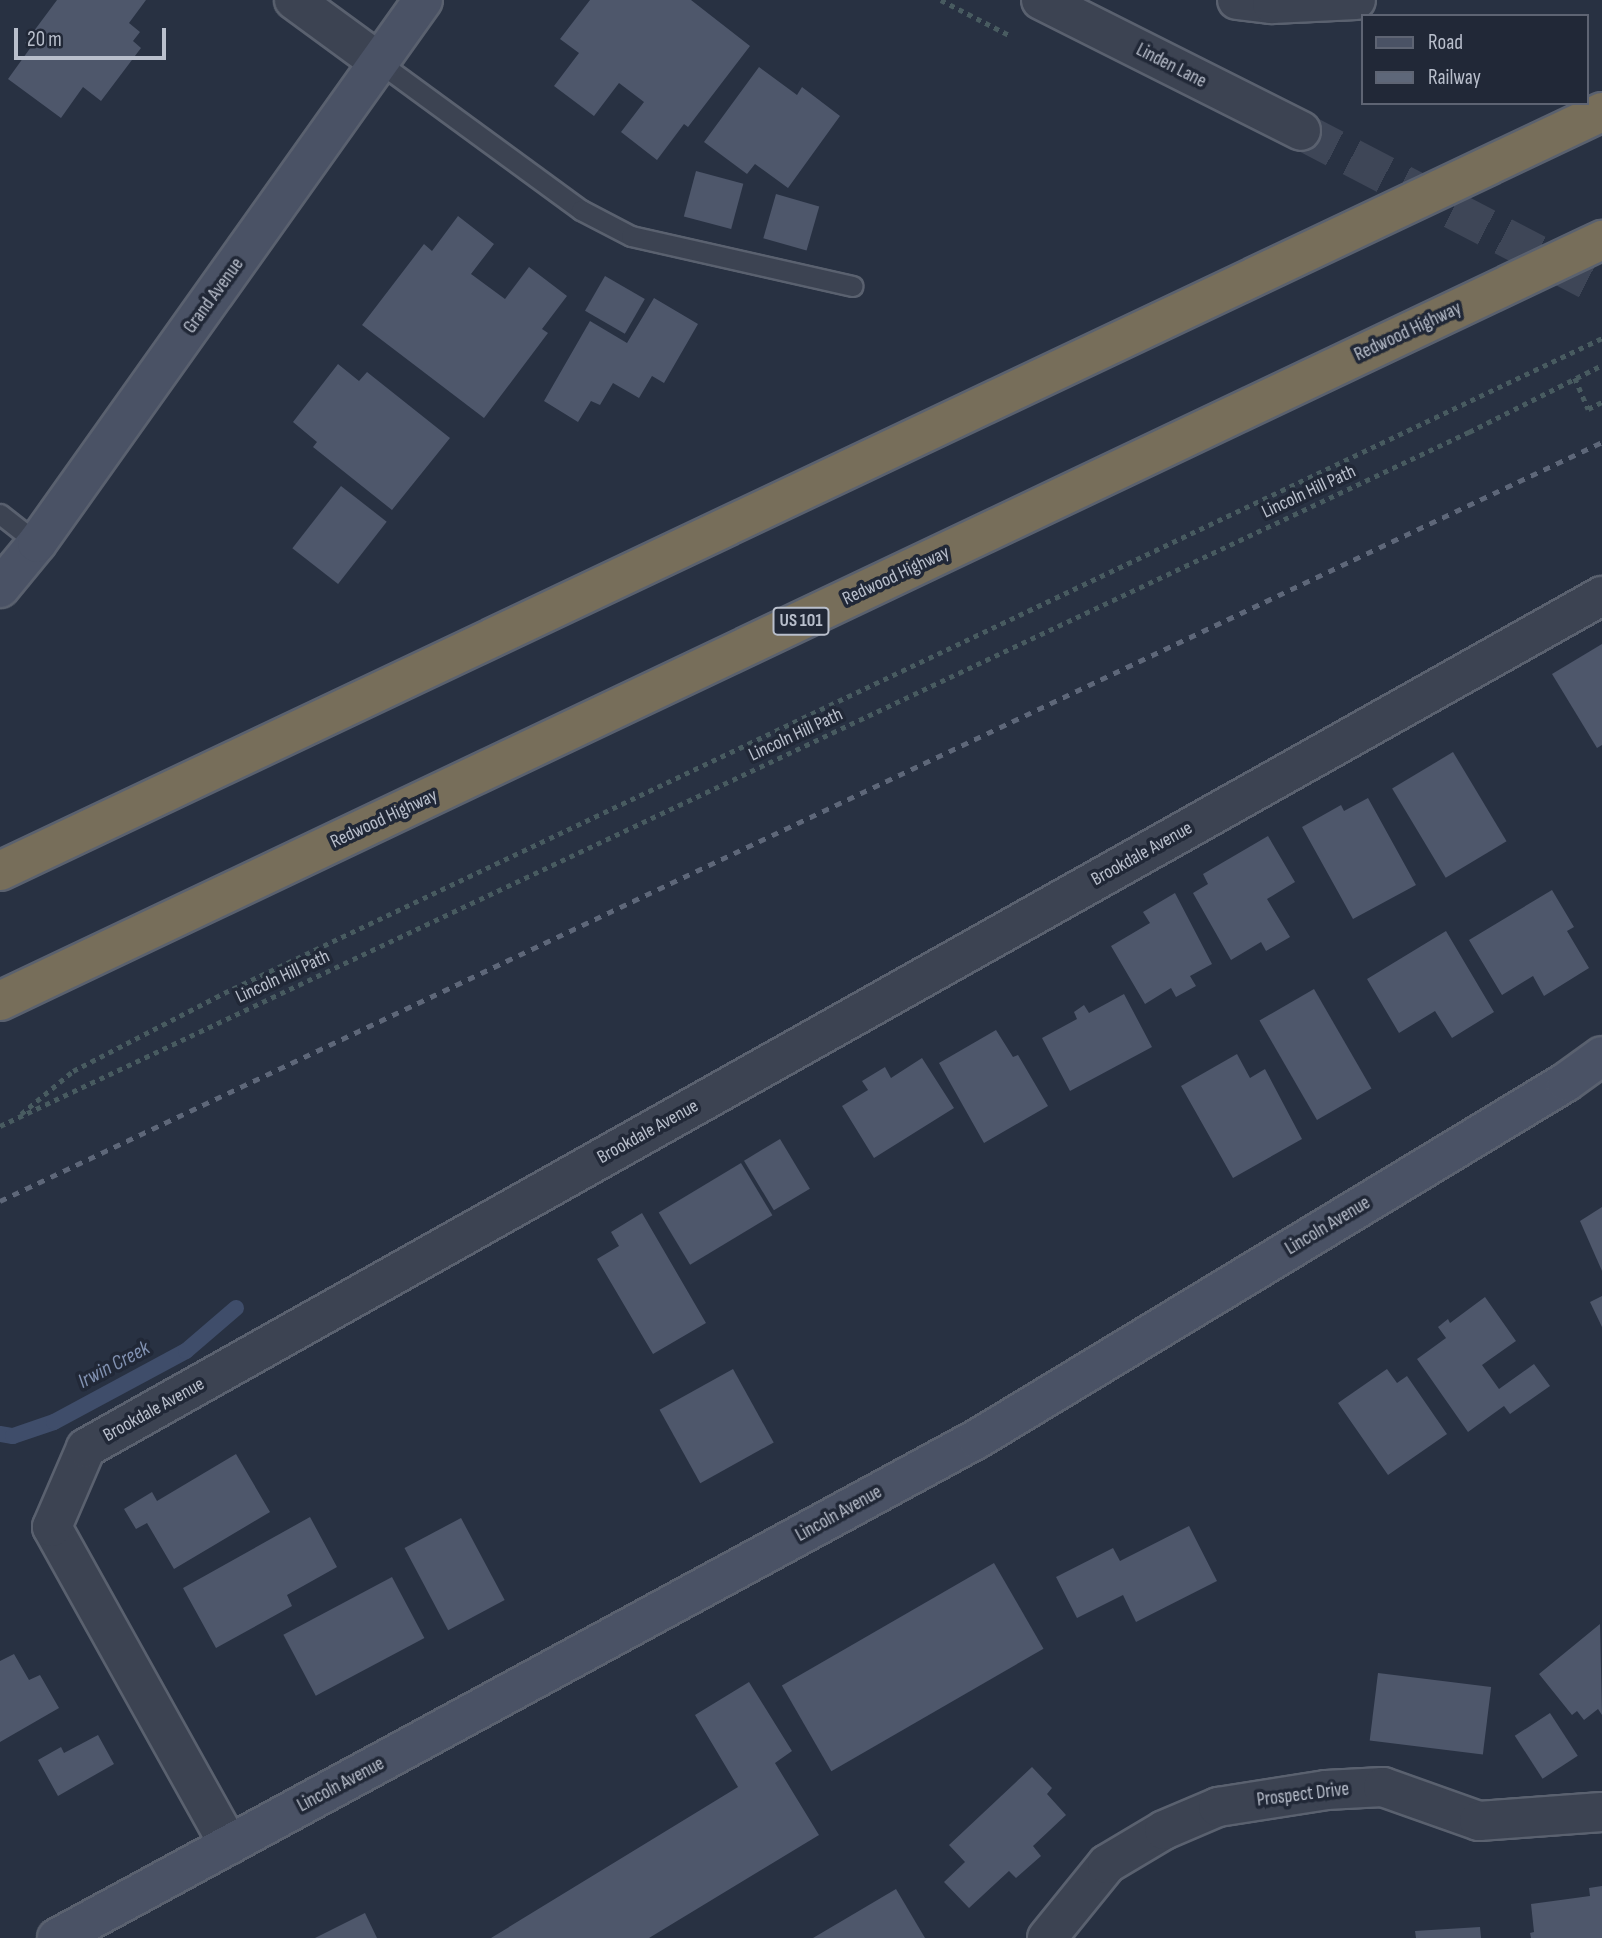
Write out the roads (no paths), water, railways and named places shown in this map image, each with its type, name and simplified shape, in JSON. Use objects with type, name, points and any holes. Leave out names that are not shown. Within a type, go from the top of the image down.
[{"type":"highway","points":[[0,871],[1602,112]]},
{"type":"highway","name":"Redwood Highway","points":[[0,1001],[1602,240]]},
{"type":"main road","name":"Grand Avenue","points":[[0,588],[37,543],[423,0]]},
{"type":"main road","name":"Lincoln Avenue","points":[[58,1938],[977,1439],[1554,1089],[1602,1056]]},
{"type":"street","points":[[294,0],[380,62]]},
{"type":"street","name":"Linden Lane","points":[[1041,0],[1301,131]]},
{"type":"street","points":[[1237,0],[1272,4],[1356,0]]},
{"type":"street","name":"Brookdale Avenue","points":[[229,1845],[52,1527],[86,1448],[1602,596]]},
{"type":"street","name":"Prospect Drive","points":[[1047,1938],[1107,1864],[1164,1830],[1218,1807],[1326,1790],[1383,1787],[1479,1821],[1602,1812]]},
{"type":"lane","points":[[380,62],[581,210],[631,236],[852,286]]},
{"type":"lane","points":[[0,514],[37,543]]},
{"type":"waterway","name":"Irwin Creek","points":[[0,1434],[13,1436],[54,1422],[186,1351],[236,1308]]},
{"type":"tunnel","points":[[1301,131],[1602,288]]},
{"type":"railway","points":[[0,1201],[1602,442]]}]
